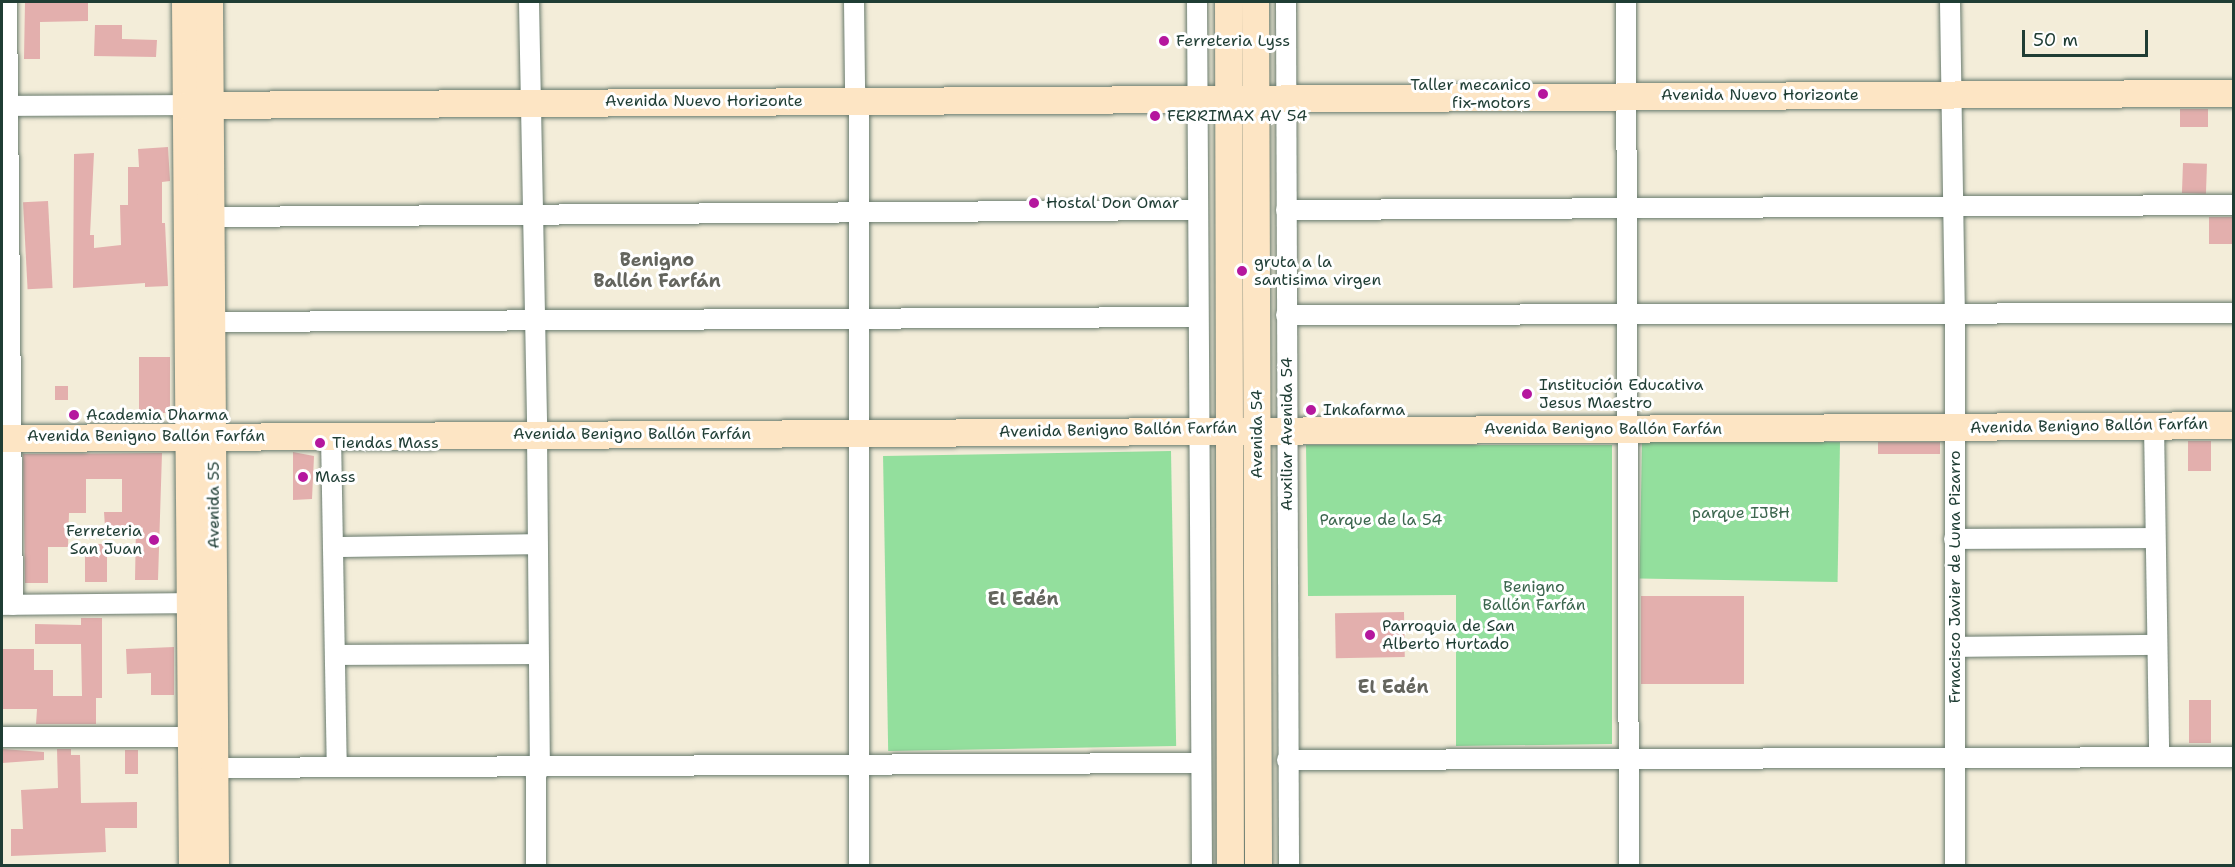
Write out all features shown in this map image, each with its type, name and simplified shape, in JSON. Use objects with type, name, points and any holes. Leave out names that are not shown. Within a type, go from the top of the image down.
[{"type":"street","points":[[7,2],[5,106],[7,605],[191,603]]},
{"type":"street","name":"Avenida 55","points":[[185,2],[211,217],[212,322],[191,603],[192,737],[204,768],[192,866]]},
{"type":"street","name":"Avenida 55","points":[[209,2],[198,104],[204,768],[215,866]]},
{"type":"street","points":[[529,2],[536,321],[537,654],[540,765],[536,776],[536,866]]},
{"type":"street","points":[[854,2],[855,89],[859,100],[859,866]]},
{"type":"street","points":[[1197,2],[1198,763],[1202,866]]},
{"type":"street","name":"Avenida 54","points":[[1228,2],[1230,866]]},
{"type":"street","name":"Avenida 54","points":[[1255,2],[1258,866]]},
{"type":"street","name":"Auxiliar Avenida 54","points":[[1286,2],[1289,866]]},
{"type":"street","points":[[1626,2],[1629,866]]},
{"type":"street","name":"Frnacisco Javier de Luna Pizarro","points":[[1950,2],[1955,314],[1955,866]]},
{"type":"street","name":"Avenida Nuevo Horizonte","points":[[198,104],[1255,96],[2234,93]]},
{"type":"street","points":[[5,106],[198,104]]},
{"type":"street","points":[[1286,210],[2234,205]]},
{"type":"street","points":[[211,217],[1197,210]]},
{"type":"street","points":[[1286,315],[2234,313]]},
{"type":"street","points":[[212,322],[1197,317]]},
{"type":"street","points":[[2154,425],[2155,645],[2159,757]]},
{"type":"street","name":"Avenida Benigno Ballón Farfán","points":[[6,437],[860,433],[1229,428],[1627,430],[2234,425]]},
{"type":"street","points":[[332,435],[337,767]]},
{"type":"street","points":[[1954,538],[2154,538]]},
{"type":"street","points":[[334,547],[537,544]]},
{"type":"street","points":[[1955,647],[2155,645]]},
{"type":"street","points":[[336,655],[537,654]]},
{"type":"street","points":[[2,737],[192,737]]},
{"type":"street","points":[[1287,760],[2234,757]]},
{"type":"street","points":[[204,768],[1198,763]]},
{"type":"green space","name":"parque IJBH","points":[[1642,439],[1840,442],[1838,582],[1640,579]]},
{"type":"green space","name":"Benigno Ballón Farfán","points":[[1306,445],[1612,445],[1612,744],[1456,746],[1456,595],[1308,596]]},
{"type":"green space","points":[[1171,451],[1176,746],[888,751],[883,456]]},
{"type":"building","points":[[25,2],[88,2],[88,21],[40,22],[40,59],[24,59]]},
{"type":"building","points":[[95,25],[122,25],[122,39],[157,40],[156,57],[94,56]]},
{"type":"building","points":[[2180,109],[2208,109],[2208,127],[2180,127]]},
{"type":"building","points":[[168,147],[170,181],[162,182],[162,223],[165,223],[168,286],[145,287],[145,283],[73,288],[74,154],[94,153],[90,235],[94,235],[94,248],[121,245],[120,205],[128,205],[128,167],[139,167],[138,149]]},
{"type":"building","points":[[2183,163],[2207,164],[2206,194],[2182,193]]},
{"type":"building","points":[[48,201],[53,288],[28,289],[23,202]]},
{"type":"building","points":[[2209,217],[2234,217],[2234,244],[2209,244]]},
{"type":"building","points":[[139,357],[170,357],[170,413],[139,413]]},
{"type":"building","points":[[55,386],[68,386],[68,400],[55,400]]},
{"type":"building","points":[[2188,441],[2211,441],[2211,471],[2188,471]]},
{"type":"building","points":[[1878,442],[1940,442],[1940,454],[1878,454]]},
{"type":"building","name":"Mass","points":[[293,452],[314,456],[312,499],[293,500]]},
{"type":"building","points":[[162,453],[158,580],[135,580],[136,525],[105,527],[104,512],[122,512],[122,479],[86,479],[86,513],[69,513],[68,547],[48,547],[48,583],[25,583],[23,454]]},
{"type":"building","points":[[85,544],[107,544],[107,582],[85,582]]},
{"type":"building","points":[[1641,596],[1744,596],[1744,684],[1641,684]]},
{"type":"building","name":"Parroquia de San Alberto Hurtado","points":[[1404,612],[1405,657],[1336,658],[1335,613]]},
{"type":"building","points":[[81,618],[102,618],[102,698],[96,698],[96,724],[36,724],[37,709],[2,709],[2,649],[34,649],[34,670],[53,670],[53,696],[82,696],[81,644],[35,644],[35,624],[81,625]]},
{"type":"building","points":[[174,647],[174,695],[151,695],[151,673],[127,674],[126,649]]},
{"type":"building","points":[[2189,700],[2211,700],[2211,743],[2189,743]]},
{"type":"building","points":[[2,749],[44,752],[44,760],[2,763]]},
{"type":"building","points":[[57,749],[71,749],[71,755],[80,755],[81,803],[137,802],[137,828],[105,828],[106,852],[11,856],[11,829],[23,829],[21,790],[58,788]]},
{"type":"building","points":[[125,750],[138,750],[138,774],[125,774]]},
{"type":"place","name":"Ferreteria Lyss","points":[[1164,41]]},
{"type":"place","name":"Taller mecanico fix-motors","points":[[1543,94]]},
{"type":"place","name":"FERRIMAX AV 54","points":[[1155,116]]},
{"type":"place","name":"Hostal Don Omar","points":[[1034,203]]},
{"type":"place","name":"gruta a la santisima virgen","points":[[1242,271]]},
{"type":"place","name":"Institución Educativa Jesus Maestro","points":[[1527,394]]},
{"type":"place","name":"Inkafarma","points":[[1311,410]]},
{"type":"place","name":"Academia Dharma","points":[[74,415]]},
{"type":"place","name":"Tiendas Mass","points":[[320,443]]},
{"type":"place","name":"Mass","points":[[303,477]]},
{"type":"place","name":"Ferreteria San Juan","points":[[154,540]]},
{"type":"place","name":"Parroquia de San Alberto Hurtado","points":[[1370,635]]},
{"type":"district","name":"Benigno Ballón Farfán","points":[[657,271]]},
{"type":"district","name":"El Edén","points":[[1023,599]]},
{"type":"district","name":"El Edén","points":[[1393,687]]},
{"type":"park label","name":"Parque de la 54","points":[[1381,520]]}]
